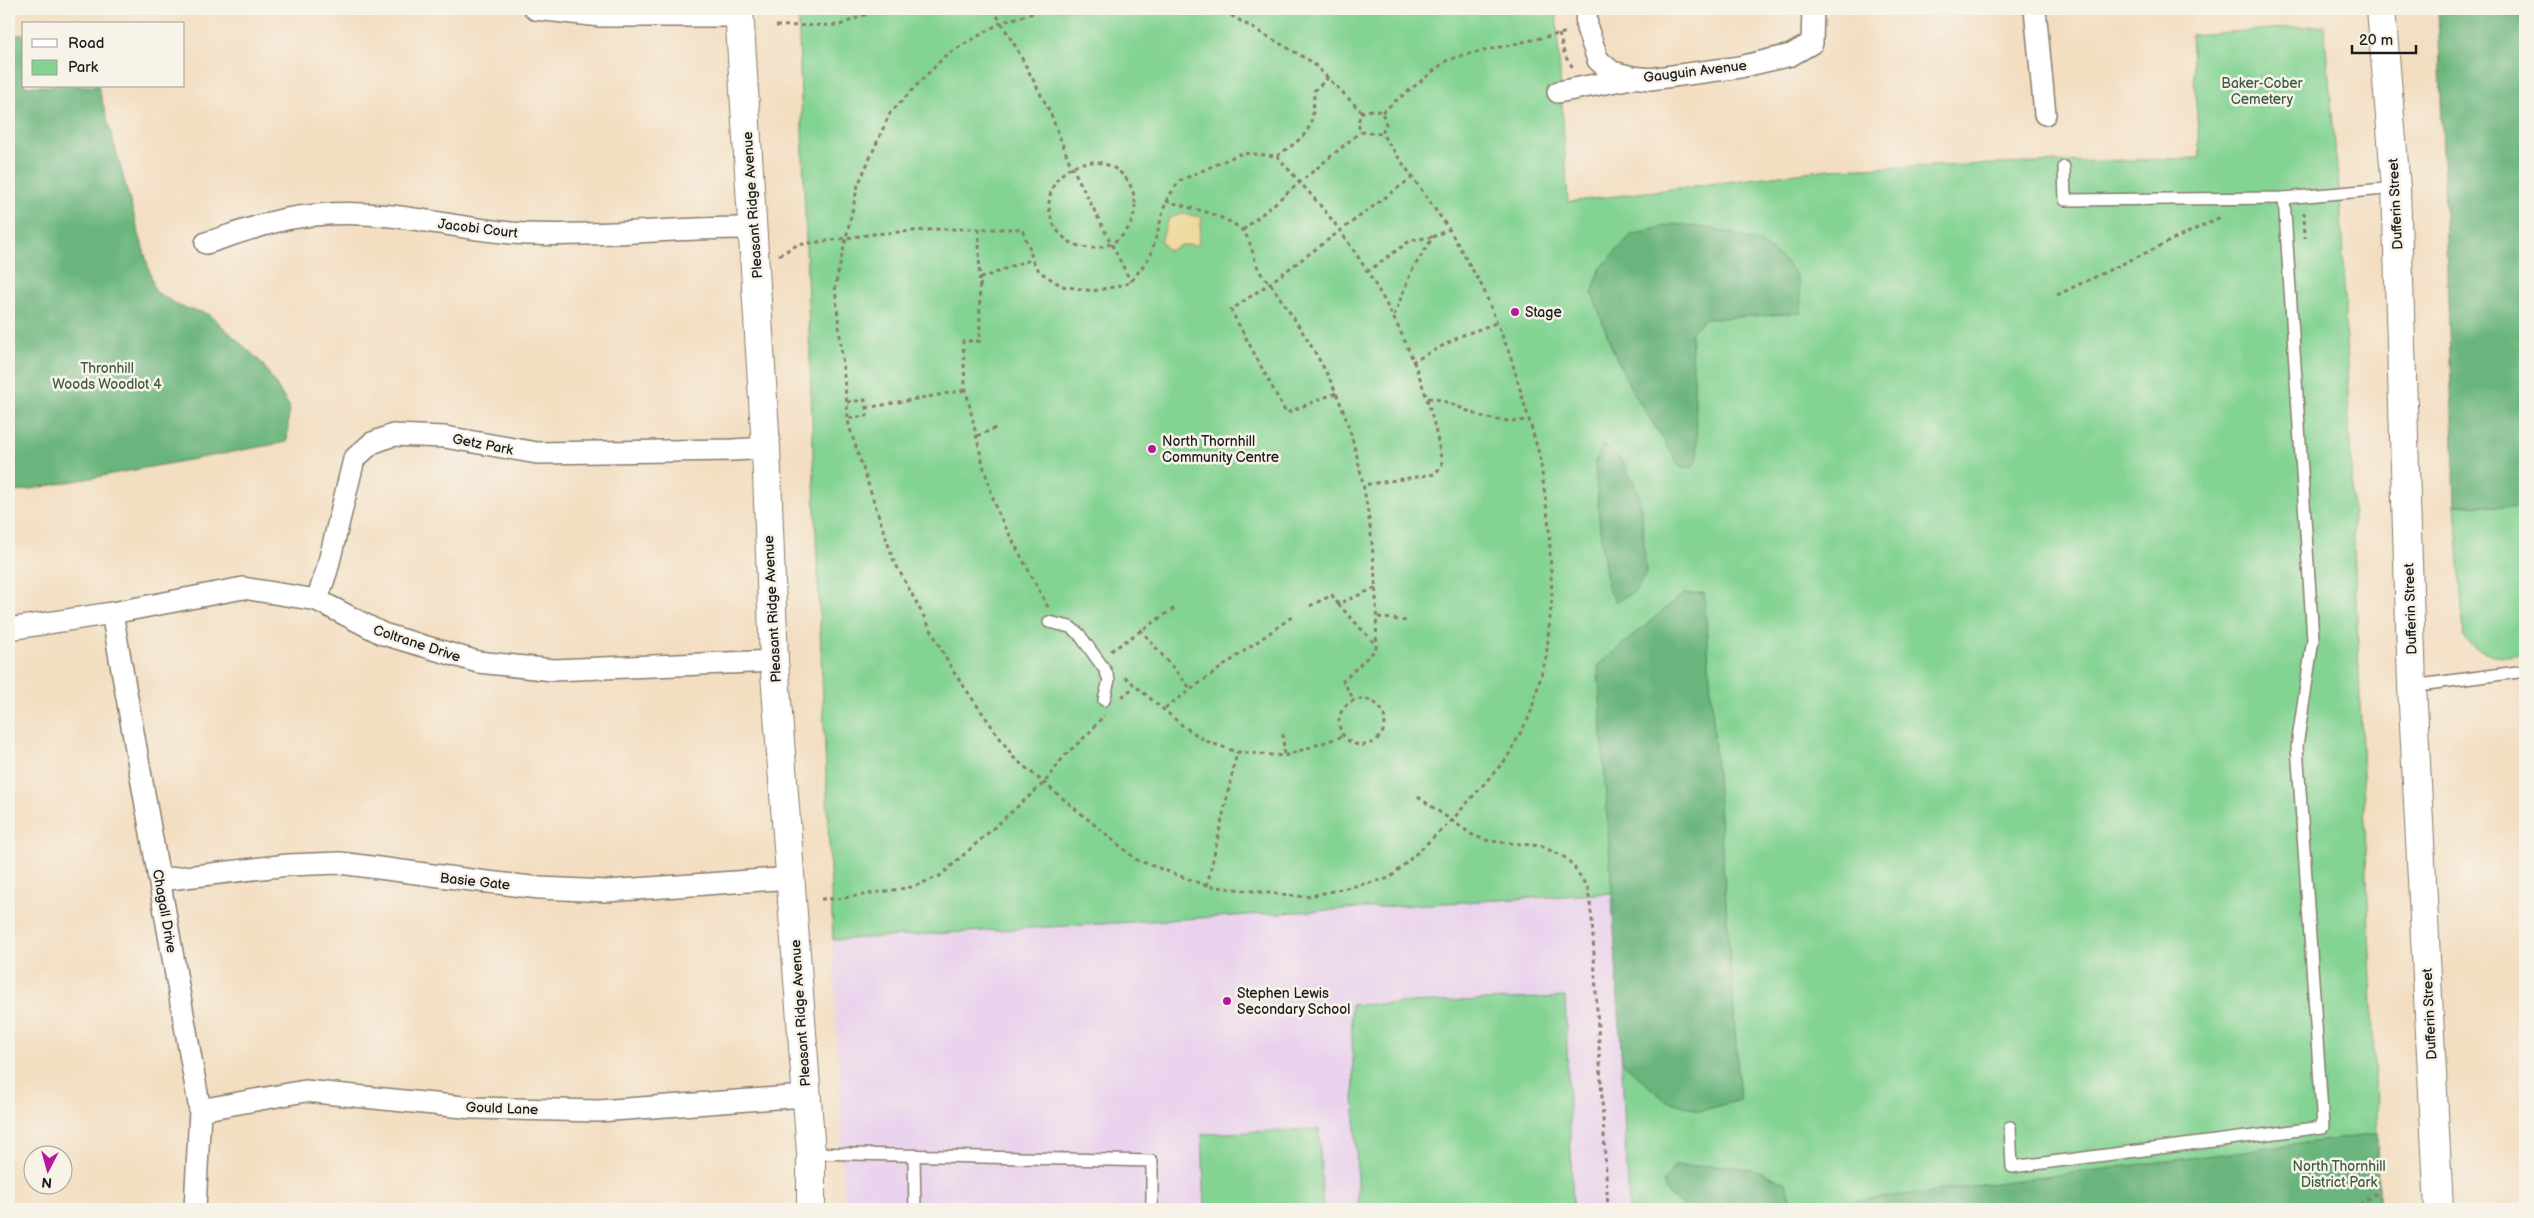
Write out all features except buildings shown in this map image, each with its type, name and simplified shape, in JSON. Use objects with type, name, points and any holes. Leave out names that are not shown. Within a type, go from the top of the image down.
[{"type":"street","points":[[535,9],[601,16],[739,12]]},
{"type":"street","name":"Gauguin Avenue","points":[[1586,18],[1598,60],[1612,72],[1632,78],[1650,79],[1740,67],[1791,55],[1812,43],[1813,9]]},
{"type":"street","points":[[2035,9],[2045,114]]},
{"type":"street","name":"Dufferin Street","points":[[2382,9],[2396,188],[2412,686],[2439,1209]]},
{"type":"street","name":"Pleasant Ridge Avenue","points":[[739,12],[766,448],[774,661],[792,878],[805,1096],[811,1153],[811,1209]]},
{"type":"street","points":[[1558,92],[1632,78]]},
{"type":"street","name":"Jacobi Court","points":[[206,243],[286,219],[341,214],[390,216],[526,234],[627,234],[753,228]]},
{"type":"street","name":"Getz Park","points":[[317,600],[327,570],[354,459],[372,443],[393,435],[445,437],[537,454],[766,448]]},
{"type":"street","name":"Coltrane Drive","points":[[9,629],[112,613],[243,588],[317,600],[383,634],[478,662],[553,670],[774,661]]},
{"type":"street","name":"Chagall Drive","points":[[112,613],[200,1110],[195,1209]]},
{"type":"street","name":"Basie Gate","points":[[160,880],[288,865],[340,863],[435,877],[540,888],[607,891],[792,878]]},
{"type":"street","name":"Gould Lane","points":[[200,1110],[305,1090],[473,1108],[599,1111],[805,1096]]},
{"type":"lane","points":[[2064,167],[2065,200],[2284,198],[2396,188]]},
{"type":"lane","points":[[2010,1127],[2012,1167],[2323,1127],[2297,746],[2313,639],[2284,198]]},
{"type":"lane","points":[[1050,617],[1079,634],[1105,670],[1109,680],[1104,700]]},
{"type":"lane","points":[[2412,686],[2525,672]]},
{"type":"lane","points":[[811,1153],[1152,1161],[1152,1209]]},
{"type":"lane","points":[[914,1156],[915,1209]]},
{"type":"path","points":[[776,26],[840,25],[879,9]]},
{"type":"path","points":[[993,9],[1002,22],[1050,112],[1074,166],[1131,282]]},
{"type":"path","points":[[1048,9],[1002,22],[946,55],[890,113],[858,185],[835,287],[849,426],[893,559],[953,672],[1014,758],[1138,860],[1207,886],[1306,897],[1390,878],[1453,819],[1507,758],[1520,737],[1530,715],[1546,658],[1552,597],[1549,527],[1540,457],[1499,322],[1484,288],[1449,228],[1414,176],[1382,134],[1360,132],[1243,230]]},
{"type":"path","points":[[1200,9],[1227,13],[1312,62],[1362,112],[1382,112],[1446,61],[1460,56],[1560,34],[1586,18]]},
{"type":"path","points":[[1560,34],[1565,56],[1575,69]]},
{"type":"path","points":[[779,255],[796,244],[846,238],[939,229],[1022,229],[1032,260],[1040,272],[1062,286],[1093,291],[1131,282],[1151,255],[1166,201],[1179,182],[1242,153],[1277,156],[1306,135],[1313,114],[1314,91],[1328,78]]},
{"type":"path","points":[[1360,132],[1358,122],[1362,112]]},
{"type":"path","points":[[1382,112],[1386,124],[1382,134]]},
{"type":"path","points":[[1277,156],[1340,230],[1394,317],[1428,398],[1438,434],[1442,465],[1435,474],[1363,485]]},
{"type":"path","points":[[1088,162],[1104,164],[1118,171],[1129,183],[1134,199],[1132,220],[1124,234],[1111,243],[1095,248],[1080,246],[1065,239],[1054,226],[1049,211],[1050,195],[1060,176],[1074,166],[1088,162]]},
{"type":"path","points":[[1336,393],[1286,412],[1231,310],[1414,176]]},
{"type":"path","points":[[1166,201],[1229,222],[1243,230],[1262,277],[1270,283],[1315,352],[1341,406],[1363,485],[1378,617],[1376,649],[1343,680],[1354,700]]},
{"type":"path","points":[[2057,295],[2225,215]]},
{"type":"path","points":[[1367,272],[1411,240],[1432,237],[1449,228]]},
{"type":"path","points":[[979,229],[980,341],[963,341],[966,390],[982,465],[997,511],[1050,617]]},
{"type":"path","points":[[1394,317],[1411,272],[1432,237]]},
{"type":"path","points":[[980,287],[982,277],[999,273],[1019,262],[1032,260]]},
{"type":"path","points":[[1412,362],[1463,335],[1499,322]]},
{"type":"path","points":[[866,408],[966,390]]},
{"type":"path","points":[[1428,398],[1443,399],[1474,414],[1493,420],[1528,420]]},
{"type":"path","points":[[847,402],[865,400],[867,416],[849,418]]},
{"type":"path","points":[[977,436],[996,428]]},
{"type":"path","points":[[1338,604],[1376,588]]},
{"type":"path","points":[[1310,606],[1332,595],[1376,645]]},
{"type":"path","points":[[1107,654],[1140,629],[1176,607]]},
{"type":"path","points":[[1165,708],[1293,616]]},
{"type":"path","points":[[1378,617],[1406,620]]},
{"type":"path","points":[[1140,629],[1192,689]]},
{"type":"path","points":[[1123,674],[1134,687],[1165,708],[1183,726],[1206,741],[1237,752],[1284,756],[1343,736]]},
{"type":"path","points":[[1117,702],[1134,687]]},
{"type":"path","points":[[1367,699],[1378,705],[1385,716],[1385,729],[1378,740],[1366,746],[1354,744],[1343,736],[1339,727],[1340,716],[1345,706],[1354,700],[1367,699]]},
{"type":"path","points":[[821,899],[837,900],[912,887],[940,876],[1045,782],[1064,756],[1089,733],[1105,713]]},
{"type":"path","points":[[1283,734],[1284,756]]},
{"type":"path","points":[[1207,886],[1237,752]]},
{"type":"path","points":[[1418,797],[1453,819],[1474,836],[1489,841],[1529,844],[1554,851],[1573,865],[1588,889],[1592,919],[1608,1209]]},
{"type":"path","points":[[2353,1209],[2378,1192]]},
{"type":"shaded area","name":"Stephen Lewis Secondary School","points":[[1613,893],[1629,1209],[844,1209],[833,940]]},
{"type":"green space","name":"Baker-Cober Cemetery","points":[[798,9],[1556,9],[1568,202],[1829,169],[2200,158],[2191,35],[2324,25],[2341,211],[2377,1134],[2378,1209],[1629,1209],[1613,893],[833,940],[815,509]]},
{"type":"green space","points":[[2438,9],[2525,9],[2525,507],[2455,505]]},
{"type":"green space","name":"Thronhill Woods Woodlot 4","points":[[22,34],[22,88],[99,88],[155,291],[179,306],[209,314],[262,363],[289,406],[287,442],[9,493],[9,36]]},
{"type":"green space","points":[[1673,224],[1724,231],[1756,242],[1771,250],[1784,261],[1797,278],[1802,313],[1705,319],[1691,333],[1698,458],[1693,467],[1681,468],[1629,385],[1612,348],[1592,293],[1600,269],[1631,235]]},
{"type":"green space","points":[[1603,444],[1623,462],[1638,491],[1642,516],[1646,572],[1637,590],[1616,602],[1608,590],[1600,530],[1595,463]]},
{"type":"green space","points":[[2455,505],[2525,507],[2525,654],[2492,655],[2477,649],[2464,638]]},
{"type":"green space","points":[[1704,593],[1740,1100],[1700,1111],[1664,1100],[1622,1062],[1598,665],[1683,594]]},
{"type":"green space","points":[[1565,997],[1573,1209],[1358,1209],[1351,1005]]},
{"type":"green space","points":[[1319,1129],[1323,1209],[1205,1209],[1202,1134]]},
{"type":"green space","name":"North Thornhill District Park","points":[[2377,1134],[2378,1209],[1794,1209]]},
{"type":"green space","points":[[1674,1166],[1732,1166],[1759,1171],[1785,1183],[1794,1209],[1686,1209],[1670,1196],[1663,1184]]},
{"type":"sand","points":[[1182,214],[1202,217],[1198,245],[1181,245],[1168,251],[1161,241],[1169,218]]},
{"type":"place","name":"Stage","points":[[1515,312]]},
{"type":"place","name":"North Thornhill Community Centre","points":[[1152,449]]},
{"type":"place","name":"Stephen Lewis Secondary School","points":[[1227,1001]]}]
